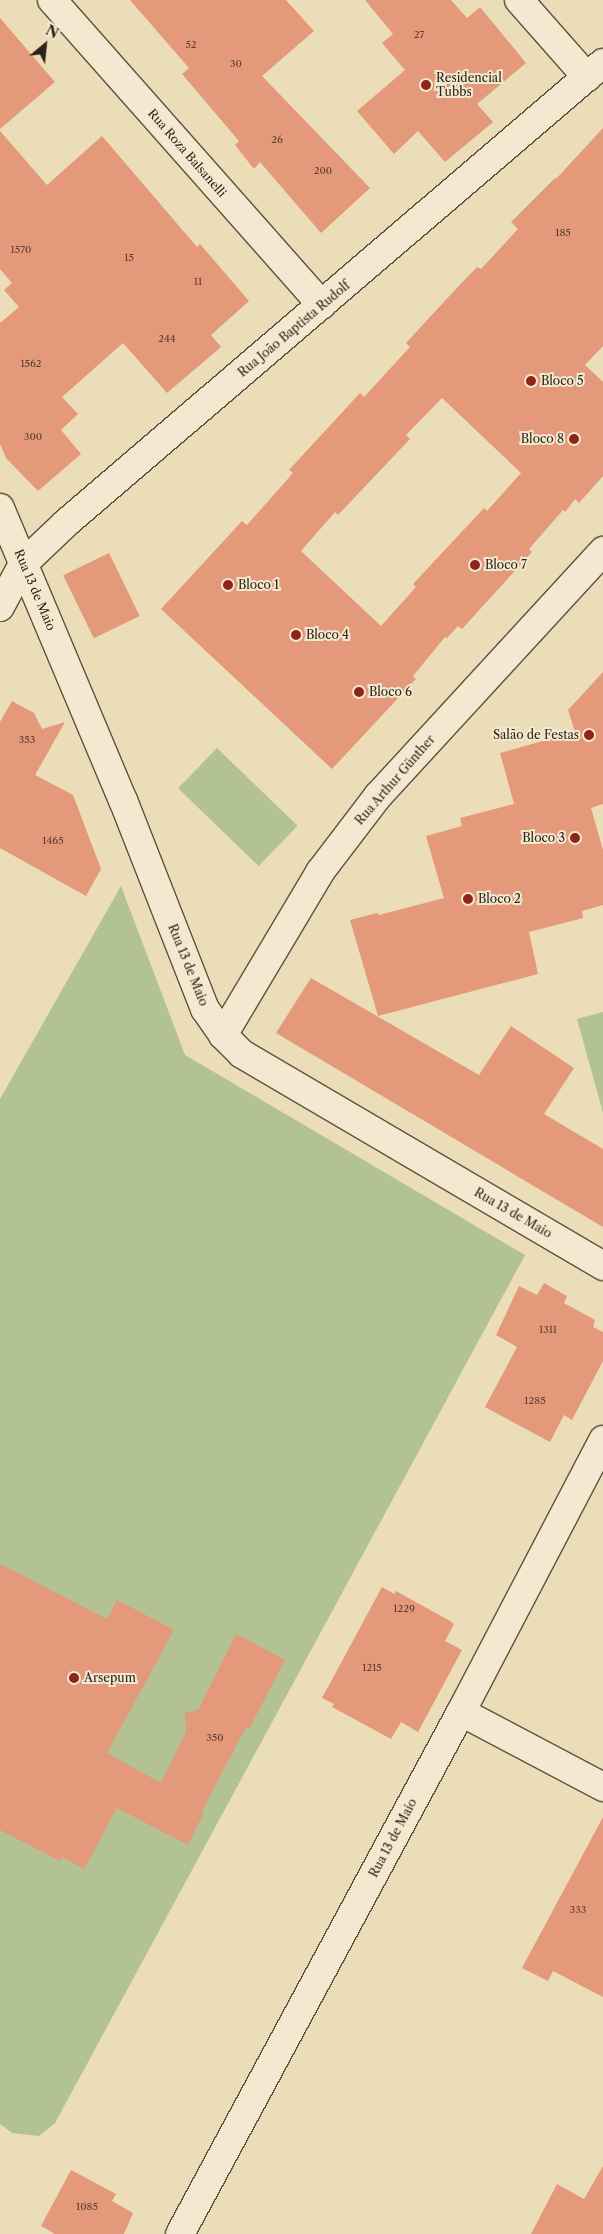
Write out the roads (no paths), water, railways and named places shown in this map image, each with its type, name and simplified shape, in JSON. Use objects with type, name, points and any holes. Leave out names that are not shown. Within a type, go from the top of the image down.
[{"type":"street","name":"Rua Roza Balsanelli","points":[[52,0],[322,305]]},
{"type":"street","points":[[519,0],[595,70]]},
{"type":"street","name":"Rua João Baptista Rudolf","points":[[0,607],[23,564],[66,523],[595,70]]},
{"type":"street","name":"Rua 13 de Maio","points":[[0,508],[123,800],[205,1009],[223,1036],[242,1054],[603,1266]]},
{"type":"street","name":"Rua Arthur Günther","points":[[223,1036],[320,872],[378,796],[603,551]]},
{"type":"street","name":"Rua 13 de Maio","points":[[180,2234],[461,1712],[603,1440]]},
{"type":"street","points":[[461,1712],[603,1787]]},
{"type":"place","name":"Residencial Tubbs","points":[[426,85]]},
{"type":"place","name":"Bloco 5","points":[[531,381]]},
{"type":"place","name":"Bloco 8","points":[[574,439]]},
{"type":"place","name":"Bloco 7","points":[[475,565]]},
{"type":"place","name":"Bloco 1","points":[[228,585]]},
{"type":"place","name":"Bloco 4","points":[[296,635]]},
{"type":"place","name":"Bloco 6","points":[[359,692]]},
{"type":"place","name":"Salão de Festas","points":[[589,735]]},
{"type":"place","name":"Bloco 3","points":[[575,838]]},
{"type":"place","name":"Bloco 2","points":[[468,899]]},
{"type":"place","name":"Arsepum","points":[[74,1678]]}]
